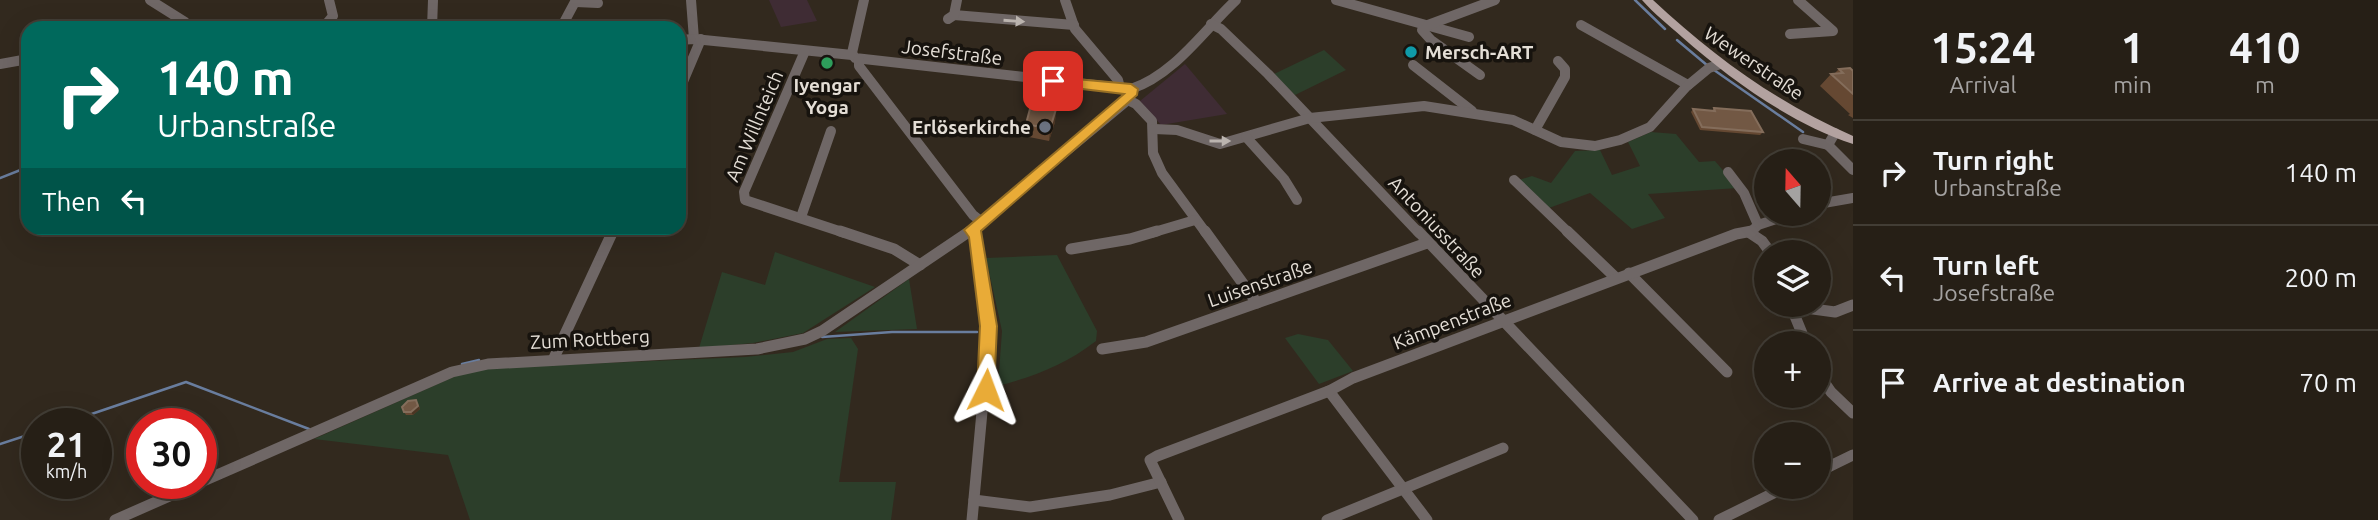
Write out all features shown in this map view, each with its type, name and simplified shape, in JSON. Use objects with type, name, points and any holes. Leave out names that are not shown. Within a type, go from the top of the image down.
[{"type":"main road","name":"Wewerstraße","points":[[1647,0],[1714,66],[1782,105],[1853,140]]},
{"type":"street","points":[[150,0],[183,21]]},
{"type":"street","points":[[329,0],[333,16],[329,21]]},
{"type":"street","points":[[432,21],[433,0]]},
{"type":"street","points":[[686,71],[698,39],[691,0]]},
{"type":"street","points":[[864,0],[855,57],[859,66],[973,215],[982,222]]},
{"type":"street","points":[[957,0],[951,17],[1074,25]]},
{"type":"street","points":[[1065,0],[1074,25],[1125,89],[1128,100],[1150,117],[1154,129],[1153,153],[1162,173],[1257,303]]},
{"type":"street","points":[[1125,89],[1146,85],[1210,24],[1224,5],[1236,0]]},
{"type":"street","points":[[1336,0],[1469,37]]},
{"type":"street","points":[[1480,75],[1424,35],[1423,30],[1428,25],[1495,0]]},
{"type":"street","points":[[1790,34],[1833,31],[1798,0]]},
{"type":"street","points":[[565,21],[576,1],[598,3]]},
{"type":"street","name":"Antoniusstraße","points":[[1210,24],[1221,29],[1310,118],[1693,520]]},
{"type":"street","points":[[1581,25],[1601,41],[1688,85]]},
{"type":"street","name":"Josefstraße","points":[[686,40],[806,51],[1125,89]]},
{"type":"street","name":"Am Willnteich","points":[[806,51],[744,192],[745,200],[894,249],[920,265]]},
{"type":"street","points":[[0,64],[21,60]]},
{"type":"street","points":[[1535,130],[1565,77],[1565,69],[1558,61]]},
{"type":"street","points":[[1470,68],[1482,62]]},
{"type":"street","points":[[1154,129],[1177,130],[1220,144],[1310,118],[1414,106],[1513,120],[1578,146],[1610,143],[1652,125],[1688,85],[1714,66]]},
{"type":"street","points":[[1408,75],[1416,68],[1474,113]]},
{"type":"street","name":"Zum Rottberg","points":[[217,476],[452,372],[488,364],[757,349],[782,345],[822,331],[972,230],[1128,100]]},
{"type":"street","points":[[802,217],[831,131]]},
{"type":"street","points":[[1828,145],[1835,132]]},
{"type":"street","points":[[1246,136],[1284,179],[1297,200]]},
{"type":"street","points":[[1803,139],[1828,145],[1853,170]]},
{"type":"street","points":[[1728,172],[1744,194],[1754,229],[1761,240]]},
{"type":"street","points":[[1514,180],[1616,278]]},
{"type":"street","points":[[1831,202],[1853,198]]},
{"type":"street","points":[[1071,249],[1140,236],[1195,220]]},
{"type":"street","name":"Kämpenstraße","points":[[1161,482],[1150,460],[1157,456],[1329,391],[1353,378],[1502,321],[1761,226]]},
{"type":"street","points":[[972,230],[976,235],[989,336],[972,520]]},
{"type":"street","points":[[552,360],[612,235]]},
{"type":"street","name":"Luisenstraße","points":[[1102,349],[1146,342],[1427,243]]},
{"type":"street","points":[[1629,273],[1727,372]]},
{"type":"street","points":[[1831,311],[1853,304]]},
{"type":"street","points":[[1329,391],[1427,520]]},
{"type":"street","points":[[1831,393],[1853,413]]},
{"type":"street","points":[[1327,520],[1503,448]]},
{"type":"street","points":[[1831,466],[1853,455]]},
{"type":"street","points":[[974,500],[1030,507],[1110,495],[1161,482],[1180,520]]},
{"type":"street","name":"Zum Rottberg","points":[[115,520],[163,499]]},
{"type":"street","points":[[1719,520],[1762,499]]},
{"type":"shaded area","points":[[769,0],[807,0],[817,21],[781,27]]},
{"type":"shaded area","points":[[1185,64],[1227,114],[1161,125],[1140,101]]},
{"type":"green space","points":[[1324,50],[1346,70],[1295,95],[1274,74]]},
{"type":"green space","points":[[1651,132],[1676,134],[1699,162],[1715,161],[1738,188],[1648,194],[1665,218],[1632,229],[1590,193],[1549,208],[1519,180],[1532,176],[1551,183],[1575,151],[1600,150],[1612,175],[1640,166],[1628,142]]},
{"type":"green space","points":[[775,252],[875,287],[803,333],[753,343],[699,348],[722,272],[765,285]]},
{"type":"green space","points":[[1057,255],[1097,331],[1096,341],[1049,369],[998,386],[1002,331],[986,258]]},
{"type":"green space","points":[[909,279],[917,329],[835,332]]},
{"type":"green space","points":[[1298,334],[1328,340],[1353,371],[1319,384],[1285,338]]},
{"type":"green space","points":[[851,338],[858,349],[839,482],[896,482],[891,520],[470,520],[448,455],[314,439],[456,376],[488,368],[745,357],[793,352],[827,339]]},
{"type":"building","points":[[1850,68],[1853,71],[1853,94],[1831,74],[1843,73],[1839,69]]},
{"type":"building","points":[[1031,105],[1056,109],[1050,129],[1026,124]]},
{"type":"building","points":[[1714,108],[1751,111],[1763,132],[1702,127],[1693,109],[1715,111]]},
{"type":"building","points":[[416,400],[418,406],[411,412],[404,412],[402,407],[408,401]]},
{"type":"waterway","points":[[1635,0],[1665,29]]},
{"type":"waterway","points":[[1677,40],[1708,66]]},
{"type":"waterway","points":[[1714,70],[1803,132]]},
{"type":"waterway","points":[[0,178],[21,170]]},
{"type":"waterway","points":[[822,337],[892,332],[977,332]]},
{"type":"waterway","points":[[462,364],[479,360]]},
{"type":"waterway","points":[[109,408],[186,382],[309,429]]},
{"type":"waterway","points":[[0,444],[21,437]]},
{"type":"place","name":"Mersch-ART","points":[[1411,52]]},
{"type":"place","name":"Iyengar Yoga","points":[[827,63]]},
{"type":"place","name":"Erlöserkirche","points":[[1045,127]]},
{"type":"route","points":[[986,390],[989,336],[976,235],[972,230],[1130,98],[1131,89],[1053,81]]}]
